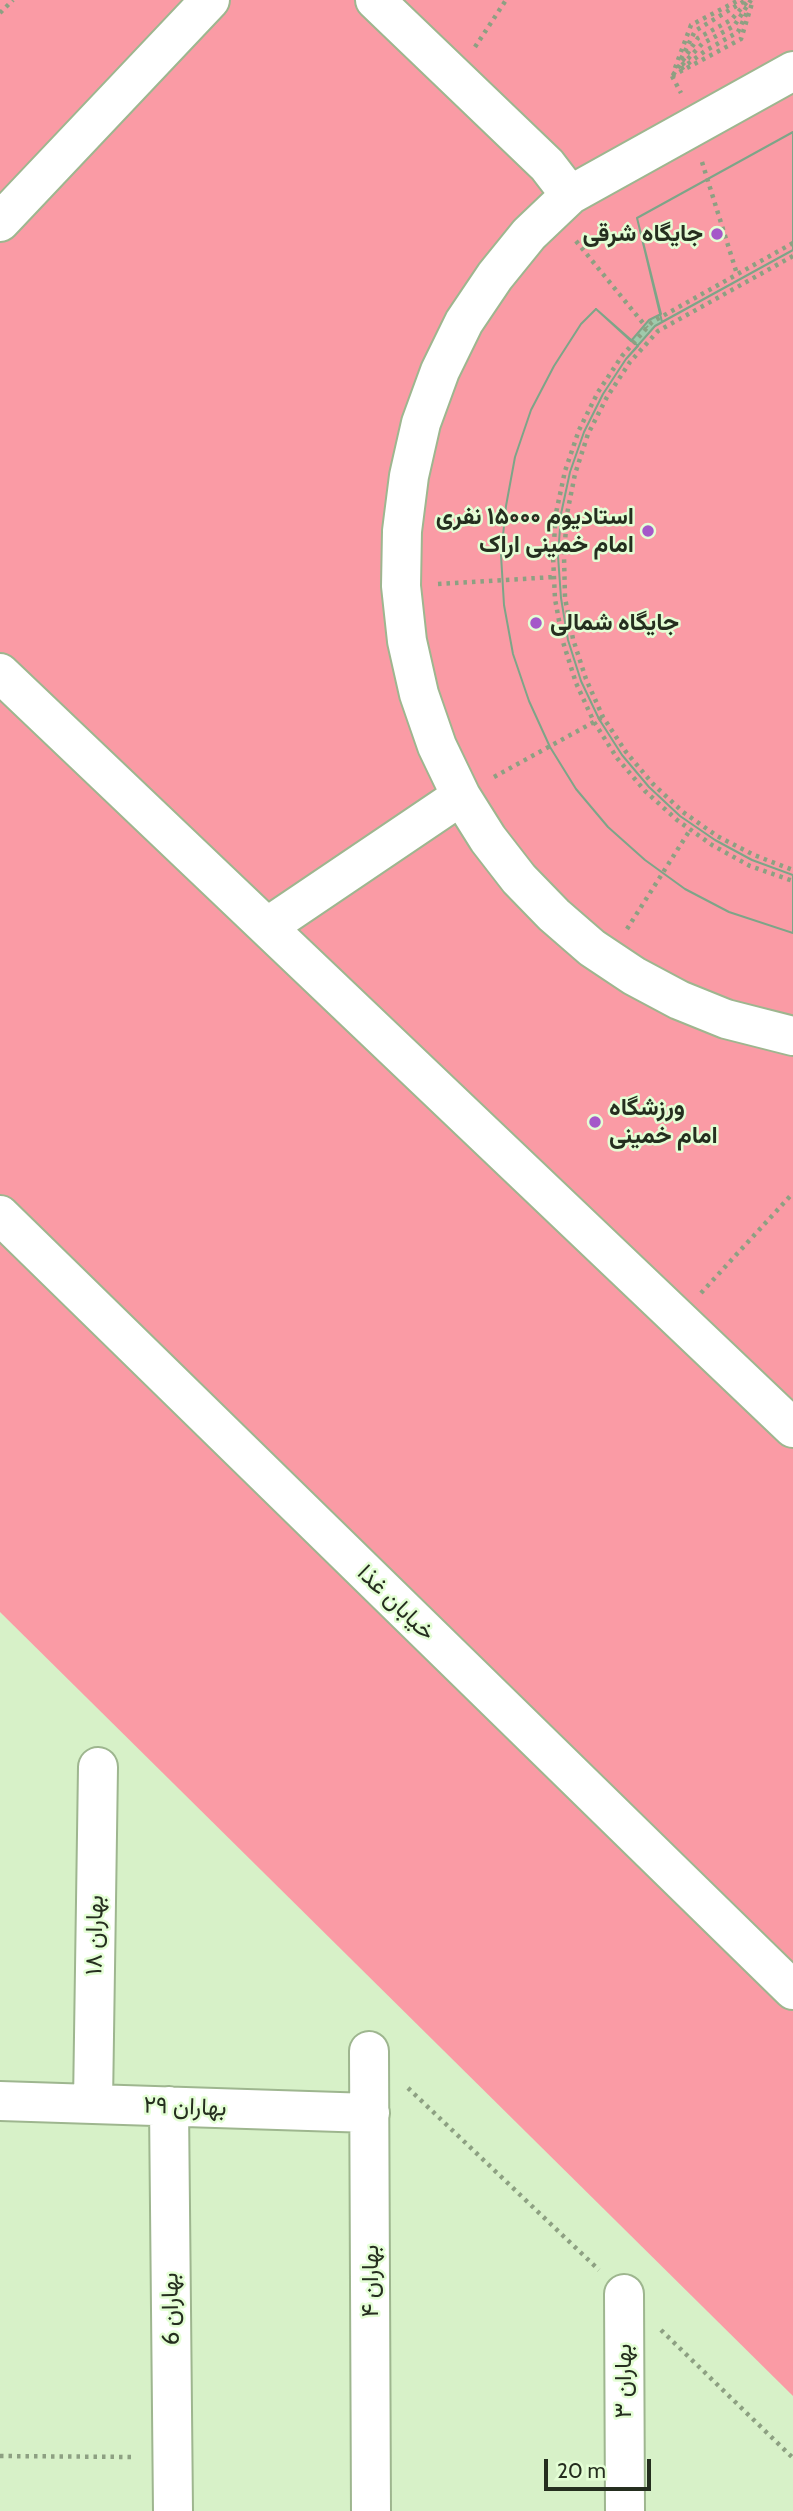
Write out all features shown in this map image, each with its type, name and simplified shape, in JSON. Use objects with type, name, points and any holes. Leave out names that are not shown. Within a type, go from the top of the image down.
[{"type":"street","points":[[0,222],[210,0]]},
{"type":"street","points":[[375,0],[547,164],[570,195]]},
{"type":"street","points":[[793,71],[570,195],[529,234],[495,276],[464,322],[440,371],[421,423],[408,476],[401,531],[401,586],[407,641],[419,694],[438,746],[461,796],[488,839],[519,879],[554,915],[634,976],[679,1000],[726,1019],[793,1036]]},
{"type":"street","points":[[0,673],[793,1428]]},
{"type":"street","points":[[267,928],[461,796]]},
{"type":"street","name":"خیابان غذا","points":[[0,1215],[793,1990]]},
{"type":"street","name":"بهاران ۱۸","points":[[93,2103],[98,1767]]},
{"type":"street","name":"بهاران ۴","points":[[369,2051],[372,2511]]},
{"type":"street","name":"بهاران ۲۹","points":[[0,2101],[370,2113]]},
{"type":"street","name":"بهاران 6","points":[[169,2106],[173,2511]]},
{"type":"street","name":"بهاران ۳","points":[[624,2294],[625,2511]]},
{"type":"path","points":[[1,10],[13,0]]},
{"type":"path","points":[[455,76],[506,0]]},
{"type":"path","points":[[672,75],[691,25],[739,0]]},
{"type":"path","points":[[672,75],[702,44],[734,26],[750,0]]},
{"type":"path","points":[[672,75],[695,31],[750,0]]},
{"type":"path","points":[[672,75],[741,39],[750,0]]},
{"type":"path","points":[[672,75],[681,90],[737,274]]},
{"type":"path","points":[[668,97],[681,90]]},
{"type":"path","points":[[692,170],[714,158]]},
{"type":"path","points":[[566,250],[584,234]]},
{"type":"path","points":[[576,241],[647,328]]},
{"type":"path","points":[[793,243],[652,322],[616,365],[598,391],[579,430],[565,471],[556,513],[554,577],[563,642],[576,683],[594,722],[617,758],[645,791],[690,830],[750,866],[793,881]]},
{"type":"path","points":[[793,256],[658,331],[630,362],[607,397],[588,434],[575,474],[567,514],[564,556],[565,598],[573,639],[586,679],[626,752],[683,812],[717,836],[754,855],[793,870]]},
{"type":"path","points":[[439,571],[440,597]]},
{"type":"path","points":[[401,586],[554,577]]},
{"type":"path","points":[[461,796],[604,716]]},
{"type":"path","points":[[488,766],[500,788]]},
{"type":"path","points":[[608,958],[690,830]]},
{"type":"path","points":[[622,922],[637,933]]},
{"type":"path","points":[[678,1318],[793,1193]]},
{"type":"path","points":[[369,2051],[793,2458]]},
{"type":"path","points":[[0,2456],[173,2458]]},
{"type":"shaded area","points":[[0,0],[793,0],[793,2396],[0,1612]]},
{"type":"building","name":"جایگاه شرقی","points":[[793,132],[793,250],[662,322],[637,218]]},
{"type":"building","name":"جایگاه شمالی","points":[[793,132],[793,250],[655,326],[626,359],[603,394],[584,432],[570,472],[561,514],[558,556],[568,640],[581,681],[599,719],[622,755],[649,787],[680,816],[715,840],[752,860],[793,875],[793,933],[729,912],[685,889],[645,860],[608,827],[576,789],[550,747],[529,701],[513,654],[504,605],[501,555],[515,457],[531,410],[554,366],[581,324],[596,309],[631,341],[649,320],[661,314],[637,218]]},
{"type":"building","name":"جایگاه شمالی","points":[[596,309],[638,346],[603,394],[584,432],[570,472],[561,514],[558,556],[568,640],[581,681],[599,719],[622,755],[649,787],[680,816],[715,840],[752,860],[793,875],[793,933],[729,912],[685,889],[645,860],[608,827],[576,789],[550,747],[529,701],[513,654],[504,605],[501,555],[515,457],[531,410],[554,366],[581,324]]},
{"type":"place","name":"جایگاه شرقی","points":[[717,234]]},
{"type":"place","name":"استادیوم ۱۵۰۰۰ نفری امام خمینی اراک","points":[[648,531]]},
{"type":"place","name":"جایگاه شمالی","points":[[536,623]]},
{"type":"place","name":"ورزشگاه امام خمینی","points":[[595,1122]]}]
